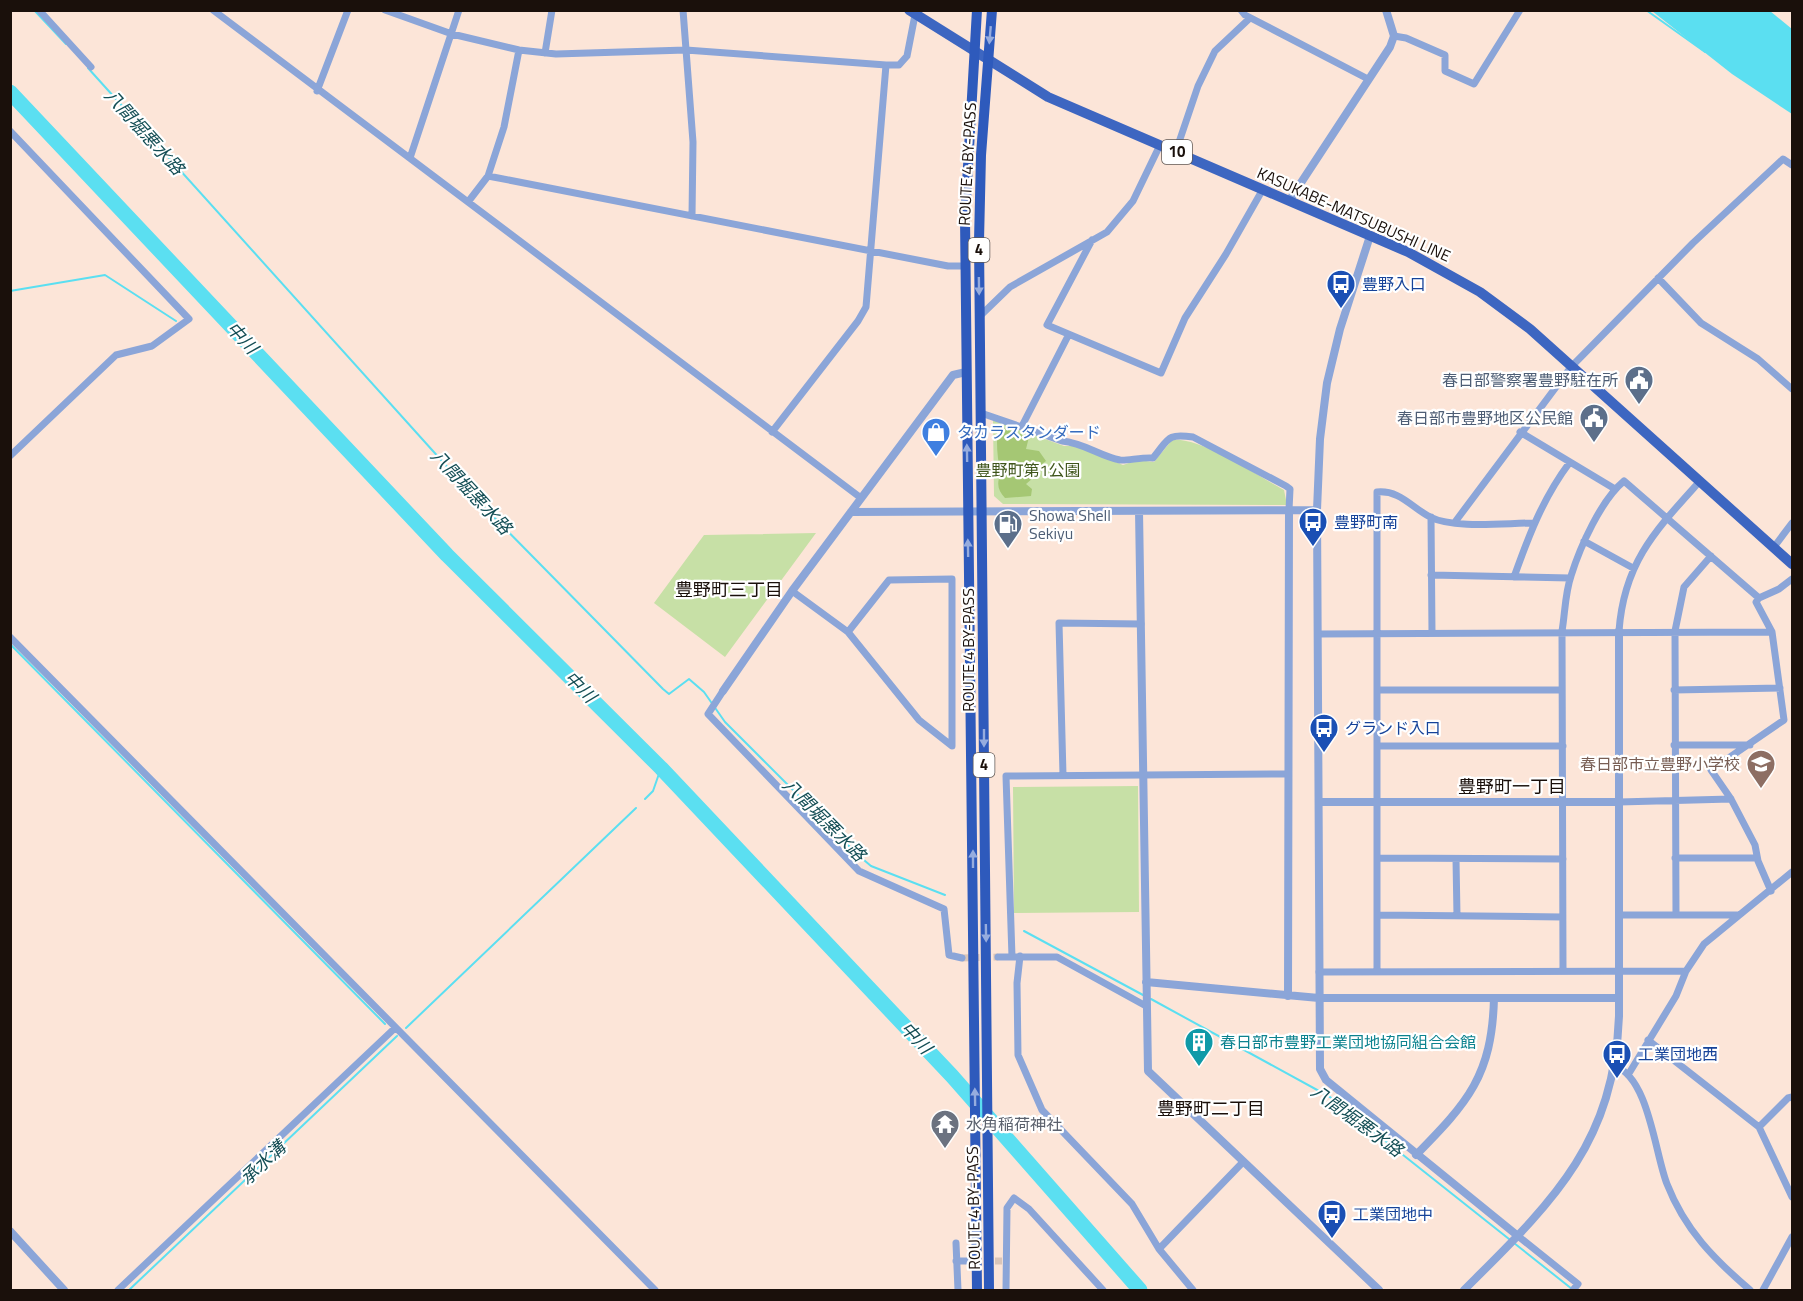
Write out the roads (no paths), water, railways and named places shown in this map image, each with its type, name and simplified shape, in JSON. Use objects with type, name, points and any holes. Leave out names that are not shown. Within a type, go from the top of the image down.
[{"type":"highway","name":"ROUTE 4 BY-PASS","points":[[977,10],[966,165],[965,266],[977,1290]]},
{"type":"highway","name":"ROUTE 4 BY-PASS","points":[[989,1290],[979,199],[992,10]]},
{"type":"main road","name":"KASUKABE-MATSUBUSHI LINE","points":[[912,13],[1048,97],[1408,252],[1480,292],[1530,329],[1792,564]]},
{"type":"street","points":[[39,10],[91,67]]},
{"type":"street","points":[[213,10],[317,91],[410,158],[861,498]]},
{"type":"street","points":[[317,91],[348,10]]},
{"type":"street","points":[[385,10],[452,34],[519,50],[545,52],[686,50],[886,65],[899,65],[908,56],[912,13]]},
{"type":"street","points":[[410,158],[459,10]]},
{"type":"street","points":[[545,52],[552,10]]},
{"type":"street","points":[[683,10],[693,142],[692,216]]},
{"type":"street","points":[[1241,10],[1250,18],[1368,79]]},
{"type":"street","points":[[1289,201],[1390,47],[1394,36],[1386,10]]},
{"type":"street","points":[[1394,36],[1406,38],[1445,55],[1445,71],[1474,84],[1520,10]]},
{"type":"street","points":[[1176,151],[1198,86],[1215,51],[1250,18]]},
{"type":"street","points":[[468,202],[488,176],[504,127],[519,50]]},
{"type":"street","points":[[772,432],[864,312],[872,251],[886,65]]},
{"type":"street","points":[[10,131],[189,319],[152,346],[116,355],[10,456]]},
{"type":"street","points":[[979,317],[1010,286],[1107,232],[1133,201],[1160,145]]},
{"type":"street","points":[[1455,522],[1520,432],[1571,367],[1658,278],[1784,159],[1792,165]]},
{"type":"street","points":[[488,176],[948,266],[965,266]]},
{"type":"street","points":[[1092,240],[1047,325],[1068,336],[1161,373],[1185,318],[1226,255],[1263,189]]},
{"type":"street","points":[[1370,236],[1340,329],[1327,383],[1320,439],[1317,510],[1319,998],[1322,1075],[1575,1288]]},
{"type":"street","points":[[1658,278],[1701,323],[1758,360],[1792,389]]},
{"type":"street","points":[[1022,426],[1068,336]]},
{"type":"street","points":[[962,958],[948,955],[944,909],[859,871],[818,826],[740,750],[708,714],[792,591],[953,375],[966,372]]},
{"type":"street","points":[[981,414],[1062,441],[1077,442],[1122,461],[1138,456],[1153,458],[1168,438],[1177,435],[1193,437],[1290,489],[1287,774],[1288,996]]},
{"type":"street","points":[[1520,432],[1615,489]]},
{"type":"street","points":[[1514,577],[1533,523],[1551,488],[1570,462]]},
{"type":"street","points":[[1563,971],[1562,631],[1570,578],[1584,541],[1615,489],[1624,481],[1668,516],[1759,598]]},
{"type":"street","points":[[1464,1290],[1556,1195],[1590,1143],[1609,1094],[1615,1066],[1619,998],[1619,631],[1621,602],[1633,568],[1668,516],[1700,481]]},
{"type":"street","points":[[1377,971],[1377,492],[1388,491],[1413,504],[1431,517],[1455,522],[1533,523]]},
{"type":"street","points":[[851,512],[1317,510]]},
{"type":"street","points":[[1139,511],[1146,1004],[1150,1075],[1379,1290]]},
{"type":"street","points":[[1431,517],[1432,633]]},
{"type":"street","points":[[1774,547],[1792,523]]},
{"type":"street","points":[[1584,541],[1633,568]]},
{"type":"street","points":[[1676,915],[1675,632],[1684,587],[1711,556]]},
{"type":"street","points":[[1431,575],[1570,578]]},
{"type":"street","points":[[792,591],[848,632],[919,720],[952,746],[952,579],[889,580],[848,632]]},
{"type":"street","points":[[1771,891],[1757,858],[1755,845],[1731,799],[1711,770],[1784,720],[1772,632],[1756,602],[1792,579]]},
{"type":"street","points":[[1063,775],[1059,623],[1141,624]]},
{"type":"street","points":[[1318,634],[1562,631],[1772,632]]},
{"type":"street","points":[[10,637],[655,1290]]},
{"type":"street","points":[[1674,690],[1780,688]]},
{"type":"street","points":[[1378,690],[1562,690]]},
{"type":"street","points":[[1674,745],[1750,745]]},
{"type":"street","points":[[1378,746],[1563,746]]},
{"type":"street","points":[[1193,1290],[1159,1249],[1132,1204],[1042,1110],[1018,1055],[1016,956],[1006,776],[1287,774]]},
{"type":"street","points":[[1319,802],[1619,802],[1731,799]]},
{"type":"street","points":[[1378,858],[1563,859]]},
{"type":"street","points":[[1675,858],[1757,858]]},
{"type":"street","points":[[1456,859],[1457,916]]},
{"type":"street","points":[[1628,1075],[1676,996],[1686,971],[1704,944],[1792,872]]},
{"type":"street","points":[[1378,915],[1562,917]]},
{"type":"street","points":[[1618,915],[1738,915]]},
{"type":"street","points":[[998,957],[1057,957],[1146,1004]]},
{"type":"street","points":[[1319,972],[1686,971]]},
{"type":"street","points":[[1146,986],[1319,998],[1619,998]]},
{"type":"street","points":[[1416,1155],[1462,1106],[1482,1072],[1491,1042],[1494,998]]},
{"type":"street","points":[[118,1290],[395,1028]]},
{"type":"street","points":[[1648,1040],[1759,1127],[1792,1197]]},
{"type":"street","points":[[1615,1066],[1628,1075],[1640,1096],[1651,1122],[1659,1161],[1681,1216],[1698,1242],[1750,1290]]},
{"type":"street","points":[[1759,1127],[1788,1098],[1792,1097]]},
{"type":"street","points":[[1159,1249],[1243,1162]]},
{"type":"street","points":[[1006,1290],[1007,1208],[1014,1198],[1029,1209],[1103,1290]]},
{"type":"street","points":[[10,1231],[64,1290]]},
{"type":"street","points":[[1763,1290],[1792,1237]]},
{"type":"street","points":[[956,1243],[958,1290]]},
{"type":"street","points":[[956,1261],[969,1261]]},
{"type":"water","points":[[1652,11],[1770,11],[1792,29],[1792,114],[1732,74]]},
{"type":"waterway","name":"八間堀悪水路","points":[[34,10],[66,44]]},
{"type":"waterway","points":[[1646,10],[1705,52]]},
{"type":"waterway","name":"八間堀悪水路","points":[[88,68],[478,501],[663,689],[669,694],[689,679],[704,692],[725,722],[871,866],[945,895]]},
{"type":"waterway","name":"中川","points":[[10,92],[447,555],[661,768],[952,1076],[1140,1290]]},
{"type":"waterway","points":[[10,291],[105,275],[176,321]]},
{"type":"waterway","points":[[10,644],[385,1024]]},
{"type":"waterway","name":"承水溝","points":[[645,799],[653,791],[661,768]]},
{"type":"waterway","name":"承水溝","points":[[406,1028],[636,808]]},
{"type":"waterway","name":"八間堀悪水路","points":[[1024,931],[1143,995]]},
{"type":"waterway","name":"八間堀悪水路","points":[[1151,999],[1330,1097],[1572,1289]]},
{"type":"waterway","name":"承水溝","points":[[129,1290],[397,1036]]},
{"type":"tunnel","points":[[962,958],[998,957]]},
{"type":"tunnel","points":[[974,1261],[1007,1261]]},
{"type":"place","name":"豊野入口","points":[[1341,310]]},
{"type":"place","name":"春日部警察署豊野駐在所","points":[[1639,406]]},
{"type":"place","name":"春日部市豊野地区公民館","points":[[1594,444]]},
{"type":"place","name":"タカラスタンダード","points":[[936,458]]},
{"type":"place","name":"豊野町南","points":[[1313,548]]},
{"type":"place","name":"Showa Shell Sekiyu","points":[[1008,550]]},
{"type":"place","name":"グランド入口","points":[[1324,754]]},
{"type":"place","name":"春日部市立豊野小学校","points":[[1761,790]]},
{"type":"place","name":"春日部市豊野工業団地協同組合会館","points":[[1199,1068]]},
{"type":"place","name":"工業団地西","points":[[1617,1080]]},
{"type":"place","name":"水角稲荷神社","points":[[945,1150]]},
{"type":"place","name":"工業団地中","points":[[1332,1240]]},
{"type":"district","name":"豊野町三丁目","points":[[729,590]]},
{"type":"district","name":"豊野町一丁目","points":[[1512,787]]},
{"type":"district","name":"豊野町二丁目","points":[[1211,1109]]},
{"type":"park label","name":"豊野町第1公園","points":[[1028,470]]}]
